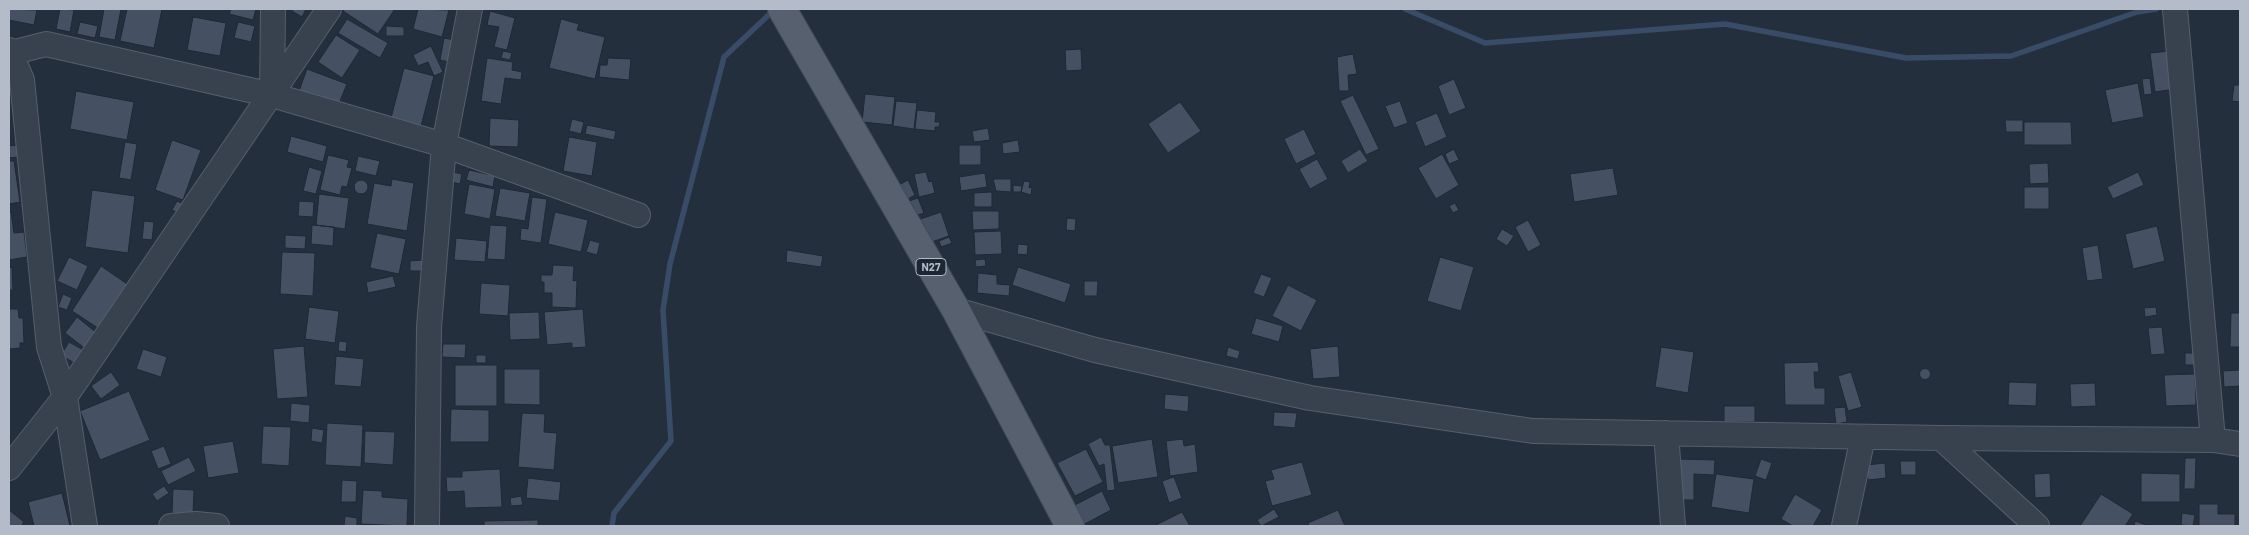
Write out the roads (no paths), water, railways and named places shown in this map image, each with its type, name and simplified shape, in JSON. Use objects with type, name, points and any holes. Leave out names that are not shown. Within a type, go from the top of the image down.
[{"type":"main road","name":"N27","points":[[783,11],[956,310],[1070,526]]},
{"type":"street","points":[[272,95],[273,9]]},
{"type":"street","points":[[9,468],[65,397],[329,9]]},
{"type":"street","points":[[427,526],[429,327],[444,145],[470,9]]},
{"type":"street","points":[[2175,14],[2213,440]]},
{"type":"street","points":[[85,526],[65,397],[49,347],[22,80],[10,52],[46,44],[272,95],[444,145],[638,215]]},
{"type":"street","points":[[956,310],[1095,350],[1310,398],[1533,431],[1863,437],[2213,440],[2240,444]]},
{"type":"street","points":[[1666,433],[1672,526]]},
{"type":"street","points":[[1844,526],[1863,437]]},
{"type":"street","points":[[1941,438],[2038,526]]},
{"type":"street","points":[[171,526],[196,524],[217,526]]},
{"type":"waterway","points":[[612,526],[614,513],[671,441],[663,310],[670,264],[724,57],[775,9]]},
{"type":"waterway","points":[[1405,9],[1485,43],[1725,24],[1906,58],[2011,56],[2137,12],[2156,9]]}]
